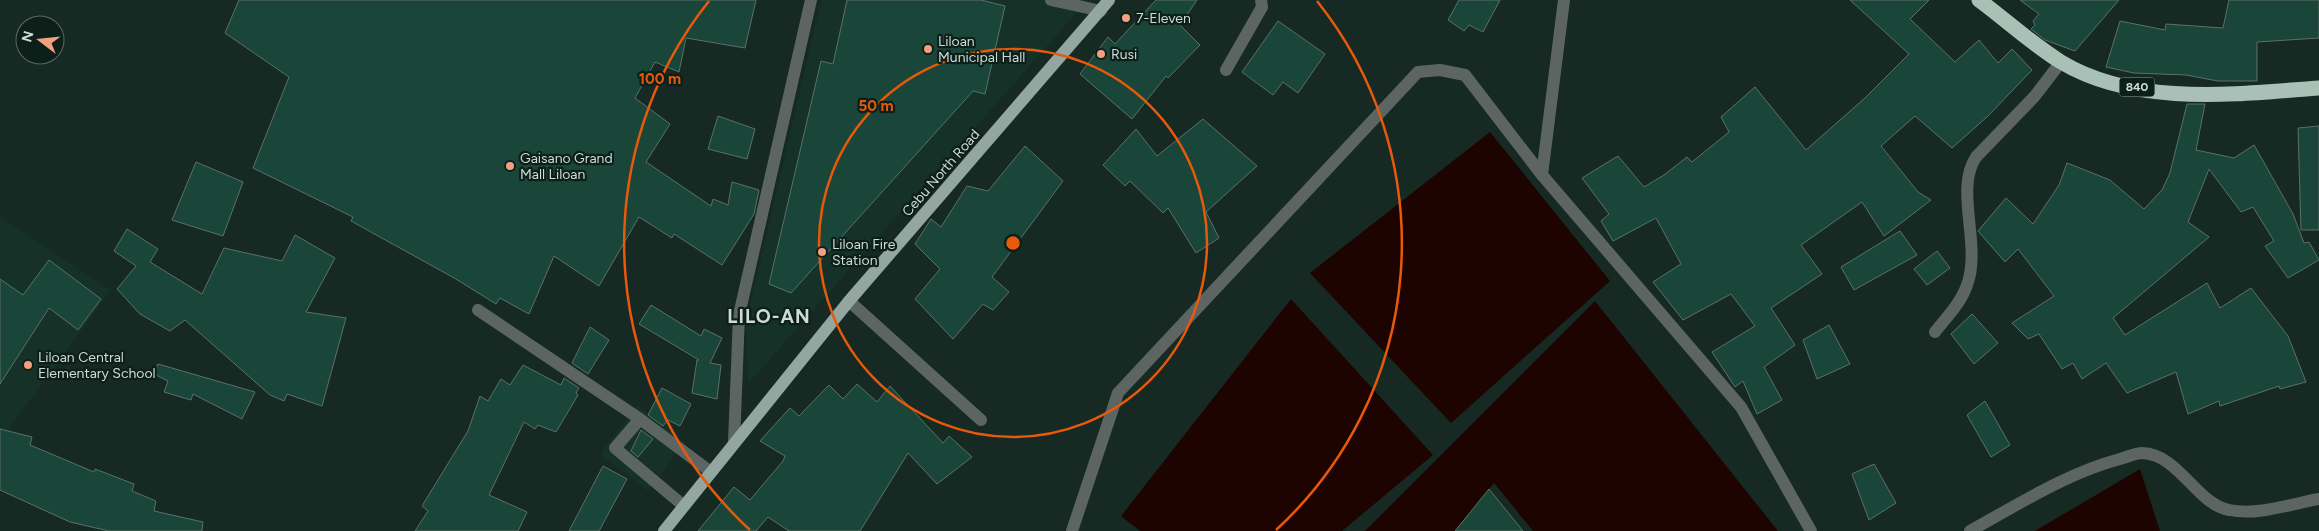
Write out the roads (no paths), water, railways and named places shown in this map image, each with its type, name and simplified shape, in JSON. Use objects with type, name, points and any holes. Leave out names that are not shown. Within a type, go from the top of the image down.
[{"type":"highway","name":"840","points":[[1979,0],[2061,62],[2087,74],[2115,83],[2181,93],[2216,94],[2319,88]]},
{"type":"main road","name":"Cebu North Road","points":[[664,531],[849,301],[1109,0]]},
{"type":"street","points":[[734,442],[739,315],[811,0]]},
{"type":"street","points":[[1051,0],[1101,11]]},
{"type":"street","points":[[1226,70],[1262,7],[1261,0]]},
{"type":"street","points":[[1542,175],[1564,0]]},
{"type":"street","points":[[1934,332],[1962,296],[1970,277],[1973,246],[1967,197],[1971,166],[1976,157],[2034,97],[2061,62]]},
{"type":"street","points":[[1072,531],[1118,393],[1418,72],[1440,70],[1465,75],[1542,175],[1741,407],[1812,531]]},
{"type":"street","points":[[849,301],[981,420]]},
{"type":"street","points":[[478,310],[640,419],[711,472]]},
{"type":"street","points":[[640,419],[615,448],[684,506]]},
{"type":"street","points":[[1970,531],[2057,483],[2101,464],[2142,453],[2167,460],[2206,497],[2228,510],[2255,511],[2319,499]]},
{"type":"place","name":"7-Eleven","points":[[1126,18]]},
{"type":"place","name":"Liloan Municipal Hall","points":[[928,49]]},
{"type":"place","name":"Rusi","points":[[1101,54]]},
{"type":"place","name":"Gaisano Grand Mall Liloan","points":[[510,166]]},
{"type":"place","name":"Liloan Fire Station","points":[[822,252]]},
{"type":"place","name":"Liloan Central Elementary School","points":[[28,365]]},
{"type":"district","name":"LILO-AN","points":[[769,316]]}]
